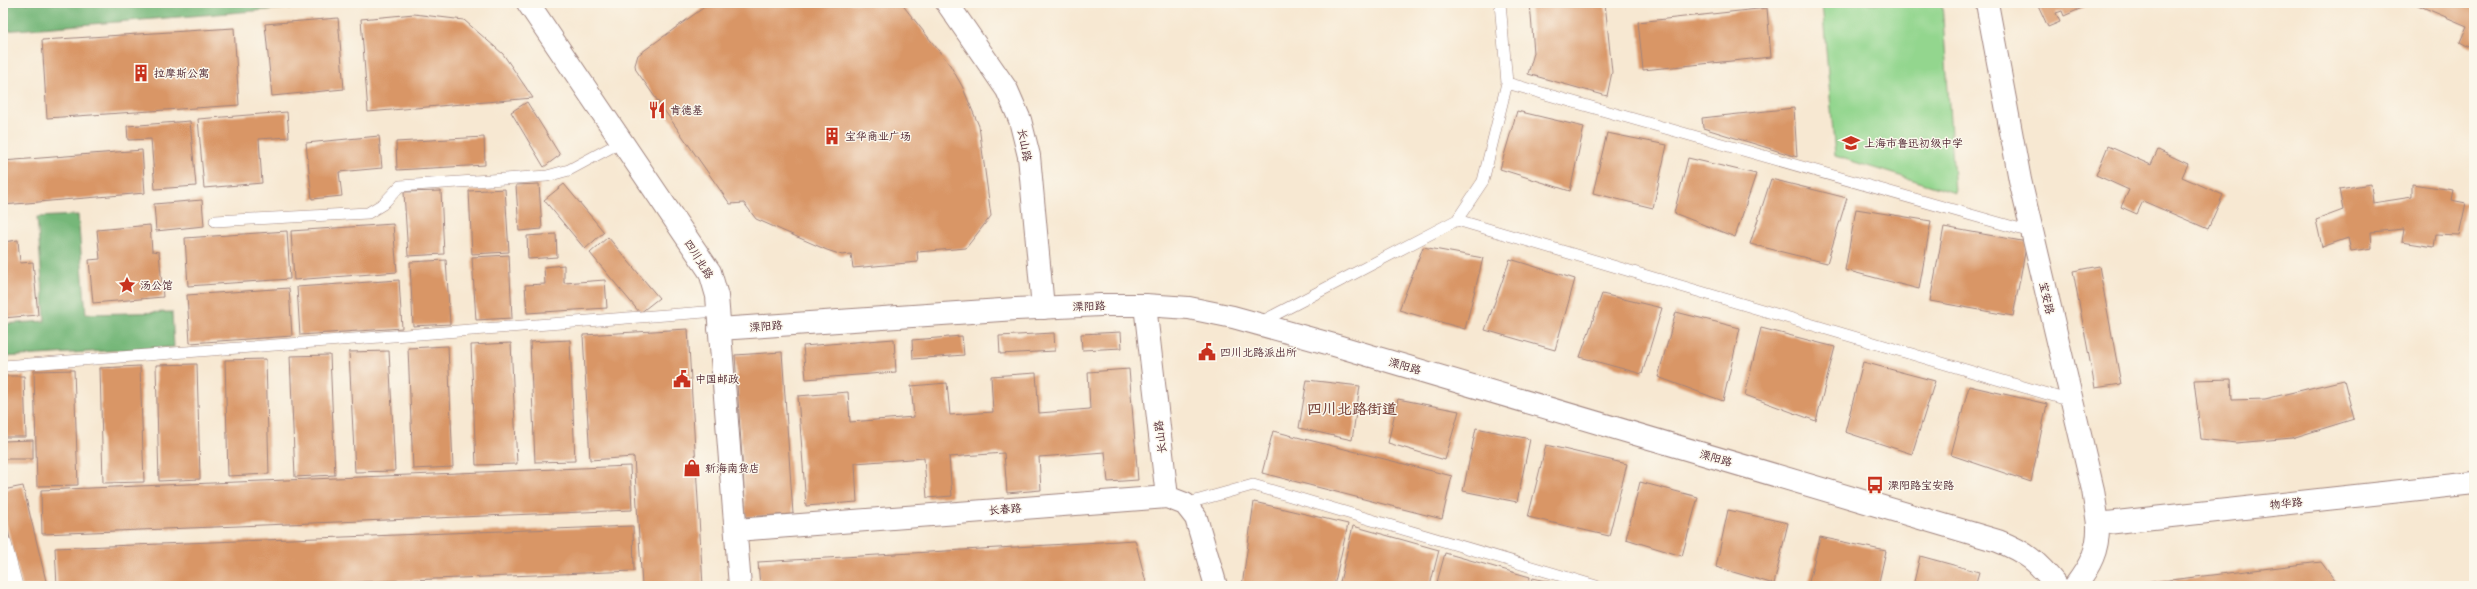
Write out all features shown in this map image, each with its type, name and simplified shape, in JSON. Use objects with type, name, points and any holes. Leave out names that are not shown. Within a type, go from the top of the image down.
[{"type":"street","name":"四川北路","points":[[528,3],[710,272],[717,296],[740,586]]},
{"type":"street","name":"长山路","points":[[947,3],[1007,90],[1020,120],[1029,156],[1043,308]]},
{"type":"street","name":"宝安路","points":[[1988,3],[2009,126],[2031,232],[2093,490],[2098,524],[2097,548],[2088,568],[2075,586]]},
{"type":"street","name":"长山路","points":[[1145,305],[1176,501]]},
{"type":"street","name":"溧阳路","points":[[719,320],[1145,305],[1189,308],[1257,324],[1998,540],[2021,550],[2041,565],[2057,586]]},
{"type":"street","name":"物华路","points":[[2098,524],[2474,483]]},
{"type":"street","name":"长春路","points":[[736,530],[1176,501]]},
{"type":"street","points":[[1176,501],[1196,518],[1216,586]]},
{"type":"street","points":[[3,544],[14,586]]},
{"type":"lane","points":[[1257,324],[1457,220],[1483,180],[1506,82],[1500,3]]},
{"type":"lane","points":[[1506,82],[2031,232]]},
{"type":"lane","points":[[215,221],[368,213],[383,204],[400,186],[546,176],[569,170],[621,142]]},
{"type":"lane","points":[[1457,220],[2071,401]]},
{"type":"lane","points":[[3,366],[719,320]]},
{"type":"lane","points":[[1176,501],[1253,485],[1596,586]]},
{"type":"green space","points":[[3,3],[260,3],[292,8],[3,31]]},
{"type":"green space","points":[[1822,3],[1942,3],[1955,193],[1835,156]]},
{"type":"green space","points":[[78,215],[86,314],[172,312],[174,347],[3,357],[3,324],[45,321],[37,217]]},
{"type":"building","name":"宝华商业广场","points":[[710,3],[901,3],[950,65],[962,86],[979,126],[991,216],[966,248],[917,252],[918,262],[853,268],[851,254],[842,255],[827,250],[756,219],[744,203],[730,204],[636,70],[635,65],[638,55]]},
{"type":"building","points":[[1530,3],[1605,3],[1612,72],[1607,96],[1528,74],[1534,53]]},
{"type":"building","points":[[2037,3],[2093,3],[2064,16],[2062,11],[2056,13],[2060,22],[2048,27]]},
{"type":"building","points":[[2413,3],[2474,3],[2474,41],[2471,48],[2460,42],[2467,26]]},
{"type":"building","points":[[1767,8],[1771,57],[1643,70],[1638,22]]},
{"type":"building","points":[[414,14],[464,20],[503,54],[533,98],[368,112],[361,19]]},
{"type":"building","points":[[338,18],[344,89],[272,96],[265,24]]},
{"type":"building","name":"拉摩斯公寓","points":[[234,28],[239,105],[47,118],[42,40]]},
{"type":"building","points":[[527,102],[560,155],[544,167],[511,112]]},
{"type":"building","points":[[1794,108],[1797,157],[1703,128],[1702,118]]},
{"type":"building","points":[[1517,111],[1584,127],[1570,191],[1500,169]]},
{"type":"building","points":[[287,112],[289,137],[259,139],[262,183],[204,188],[198,119]]},
{"type":"building","points":[[190,121],[196,186],[155,189],[151,139],[128,140],[127,126]]},
{"type":"building","points":[[1607,133],[1667,145],[1653,208],[1593,193]]},
{"type":"building","points":[[379,136],[382,168],[339,172],[342,196],[312,199],[306,143]]},
{"type":"building","points":[[484,137],[485,165],[397,170],[396,142]]},
{"type":"building","points":[[2108,146],[2151,165],[2158,150],[2188,164],[2182,177],[2223,195],[2208,229],[2143,201],[2137,214],[2121,207],[2129,190],[2096,175]]},
{"type":"building","points":[[142,150],[145,193],[3,205],[3,161]]},
{"type":"building","points":[[1688,158],[1756,174],[1735,237],[1674,213]]},
{"type":"building","points":[[1771,179],[1847,198],[1827,263],[1750,244]]},
{"type":"building","points":[[539,184],[542,229],[519,231],[516,185]]},
{"type":"building","points":[[564,184],[604,232],[585,249],[544,200]]},
{"type":"building","points":[[2371,184],[2373,203],[2412,197],[2412,184],[2453,190],[2451,200],[2466,203],[2459,235],[2436,234],[2434,247],[2402,242],[2404,229],[2371,232],[2372,248],[2351,251],[2348,238],[2322,247],[2316,220],[2343,210],[2339,189]]},
{"type":"building","points":[[505,189],[509,252],[472,254],[469,191]]},
{"type":"building","points":[[441,191],[444,254],[408,256],[404,192]]},
{"type":"building","points":[[202,200],[204,226],[156,231],[154,204]]},
{"type":"building","points":[[1856,209],[1931,221],[1919,289],[1845,270]]},
{"type":"building","points":[[393,224],[397,272],[294,280],[291,231]]},
{"type":"building","points":[[150,225],[152,251],[159,252],[163,297],[93,303],[89,260],[100,259],[97,230]]},
{"type":"building","points":[[1944,227],[2027,242],[2013,316],[1930,301]]},
{"type":"building","points":[[287,231],[290,279],[188,286],[185,238]]},
{"type":"building","points":[[556,234],[557,257],[528,259],[527,236]]},
{"type":"building","points":[[608,237],[659,298],[640,313],[590,253]]},
{"type":"building","points":[[18,240],[20,263],[33,262],[38,315],[3,318],[3,242]]},
{"type":"building","points":[[1423,247],[1483,258],[1465,329],[1399,310]]},
{"type":"building","points":[[509,255],[512,318],[476,320],[472,257]]},
{"type":"building","points":[[1510,259],[1575,279],[1555,350],[1485,330]]},
{"type":"building","points":[[446,260],[450,324],[413,326],[410,262]]},
{"type":"building","points":[[564,265],[564,283],[605,280],[607,308],[527,313],[525,285],[545,284],[544,267]]},
{"type":"building","points":[[2099,266],[2121,384],[2095,388],[2073,271]]},
{"type":"building","points":[[399,280],[402,328],[300,335],[297,287]]},
{"type":"building","points":[[289,288],[292,336],[190,343],[187,295]]},
{"type":"building","points":[[1602,294],[1662,308],[1642,374],[1580,357]]},
{"type":"building","points":[[1676,312],[1740,328],[1723,401],[1658,377]]},
{"type":"building","points":[[1761,328],[1835,347],[1816,421],[1745,395]]},
{"type":"building","points":[[688,329],[703,586],[642,586],[634,457],[590,460],[583,335]]},
{"type":"building","points":[[1121,332],[1122,348],[1082,350],[1081,334]]},
{"type":"building","points":[[1054,333],[1055,351],[1000,354],[999,336]]},
{"type":"building","points":[[962,336],[964,355],[913,359],[912,340]]},
{"type":"building","points":[[894,339],[896,372],[806,379],[803,346]]},
{"type":"building","points":[[570,340],[575,461],[535,462],[530,342]]},
{"type":"building","points":[[511,343],[517,464],[476,465],[471,345]]},
{"type":"building","points":[[448,346],[453,467],[413,469],[408,348]]},
{"type":"building","points":[[389,351],[395,471],[355,472],[349,352]]},
{"type":"building","points":[[782,352],[793,514],[746,517],[735,355]]},
{"type":"building","points":[[330,355],[335,475],[295,477],[290,356]]},
{"type":"building","points":[[266,359],[269,474],[228,476],[225,360]]},
{"type":"building","points":[[1863,362],[1935,381],[1912,454],[1845,432]]},
{"type":"building","points":[[197,364],[200,479],[159,481],[156,365]]},
{"type":"building","points":[[140,366],[144,482],[103,483],[100,368]]},
{"type":"building","points":[[1129,369],[1138,480],[1108,482],[1105,452],[1039,457],[1041,490],[1007,493],[1004,453],[949,457],[952,496],[927,498],[924,458],[855,463],[857,502],[806,506],[798,396],[848,392],[850,422],[914,417],[911,386],[947,383],[950,415],[993,412],[991,376],[1036,373],[1039,413],[1090,409],[1088,372]]},
{"type":"building","points":[[74,370],[78,485],[37,486],[34,371]]},
{"type":"building","points":[[3,376],[24,376],[26,437],[3,437]]},
{"type":"building","points":[[2231,379],[2232,400],[2265,399],[2344,380],[2354,419],[2292,438],[2236,443],[2201,439],[2194,380]]},
{"type":"building","points":[[1307,380],[1360,386],[1352,440],[1299,428]]},
{"type":"building","points":[[1969,386],[2047,404],[2031,482],[1951,455]]},
{"type":"building","points":[[1398,399],[1459,411],[1445,460],[1388,443]]},
{"type":"building","points":[[1476,428],[1530,439],[1517,502],[1463,491]]},
{"type":"building","points":[[1273,431],[1452,476],[1442,519],[1262,473]]},
{"type":"building","points":[[33,440],[33,459],[3,459],[3,441]]},
{"type":"building","points":[[1546,445],[1627,464],[1609,536],[1528,517]]},
{"type":"building","points":[[630,466],[632,510],[42,534],[41,490]]},
{"type":"building","points":[[1640,482],[1698,497],[1682,556],[1626,539]]},
{"type":"building","points":[[23,486],[47,586],[22,586],[3,511],[3,490]]},
{"type":"building","points":[[1254,502],[1348,524],[1334,586],[1242,586]]},
{"type":"building","points":[[1728,510],[1788,523],[1774,584],[1716,567]]},
{"type":"building","points":[[633,526],[634,571],[260,586],[57,586],[55,548]]},
{"type":"building","points":[[1353,526],[1439,550],[1430,586],[1339,586]]},
{"type":"building","points":[[1820,537],[1886,551],[1878,586],[1808,586]]},
{"type":"building","points":[[1135,540],[1147,586],[760,586],[758,562]]},
{"type":"building","points":[[1445,553],[1530,577],[1528,586],[1436,586]]},
{"type":"building","points":[[1920,556],[1979,572],[1975,586],[1913,586]]},
{"type":"building","points":[[2321,562],[2336,582],[2337,586],[2145,586],[2145,583]]},
{"type":"building","points":[[1533,578],[1561,585],[1561,586],[1531,586]]},
{"type":"place","name":"拉摩斯公寓","points":[[141,73]]},
{"type":"place","name":"肯德基","points":[[657,110]]},
{"type":"place","name":"宝华商业广场","points":[[832,136]]},
{"type":"place","name":"上海市鲁迅初级中学","points":[[1851,143]]},
{"type":"place","name":"汤公馆","points":[[127,285]]},
{"type":"place","name":"四川北路派出所","points":[[1207,352]]},
{"type":"place","name":"中国邮政","points":[[682,379]]},
{"type":"place","name":"新海南货店","points":[[692,468]]},
{"type":"place","name":"溧阳路宝安路","points":[[1875,485]]},
{"type":"district","name":"四川北路街道","points":[[1352,409]]}]
